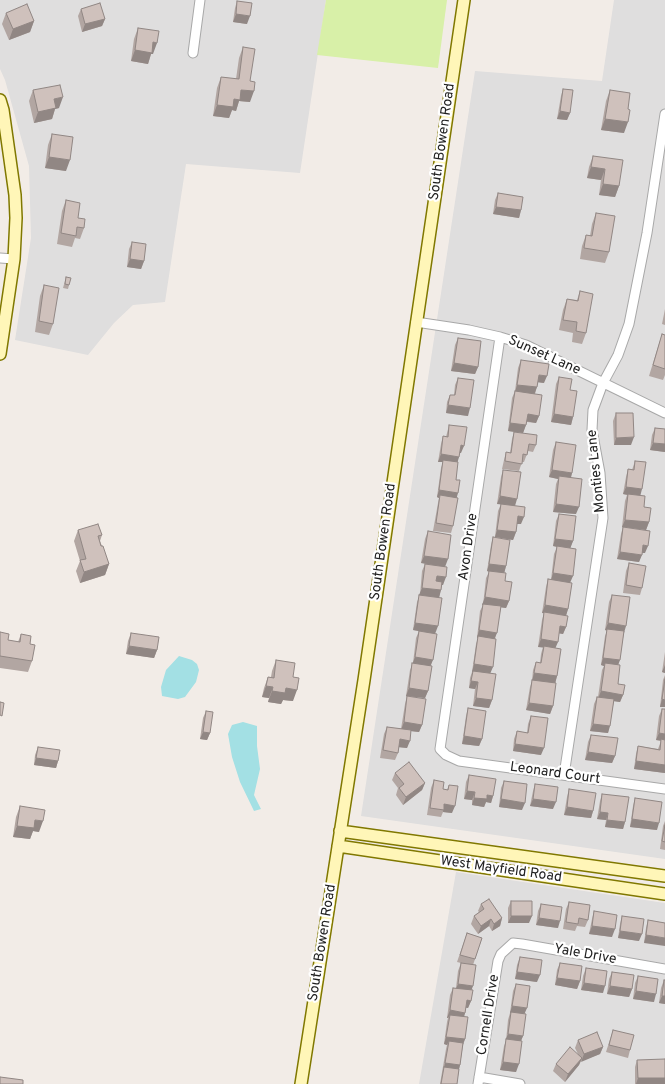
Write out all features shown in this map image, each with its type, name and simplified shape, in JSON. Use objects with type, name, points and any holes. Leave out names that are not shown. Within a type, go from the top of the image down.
[{"type":"main road","name":"South Bowen Road","points":[[300,1084],[338,846],[464,0]]},
{"type":"main road","points":[[0,100],[15,195],[16,218],[14,259],[0,354]]},
{"type":"main road","points":[[340,831],[665,876]]},
{"type":"main road","name":"West Mayfield Road","points":[[338,846],[665,894]]},
{"type":"street","points":[[192,52],[200,0]]},
{"type":"street","name":"Monties Lane","points":[[564,776],[603,518],[600,472],[592,430],[593,410],[603,383],[618,355],[629,324],[647,232],[665,114]]},
{"type":"street","points":[[0,258],[14,259]]},
{"type":"street","name":"Sunset Lane","points":[[416,322],[469,330],[526,345],[665,413]]},
{"type":"street","name":"Avon Drive","points":[[446,755],[440,749],[440,743],[500,337]]},
{"type":"street","name":"Leonard Court","points":[[446,755],[459,761],[665,788]]},
{"type":"street","name":"Yale Drive","points":[[506,948],[513,943],[522,944],[665,969]]},
{"type":"street","name":"Cornell Drive","points":[[478,1080],[498,961],[506,948]]},
{"type":"street","points":[[478,1080],[520,1084]]},
{"type":"shaded area","points":[[0,0],[326,0],[300,173],[186,164],[165,302],[133,305],[114,323],[88,355],[15,340],[31,238],[29,166],[5,80],[0,69]]},
{"type":"shaded area","points":[[614,0],[665,0],[665,859],[361,816],[475,71],[602,81]]},
{"type":"shaded area","points":[[456,872],[665,903],[665,1084],[419,1084]]},
{"type":"green space","points":[[326,0],[447,0],[438,68],[317,55]]},
{"type":"water","points":[[179,656],[192,660],[197,664],[199,670],[196,682],[185,697],[178,699],[162,696],[161,687],[166,670]]},
{"type":"water","points":[[243,722],[257,726],[260,769],[254,795],[261,809],[254,811],[240,782],[232,757],[228,734],[232,725]]},
{"type":"building","points":[[237,1],[252,3],[250,16],[236,14]]},
{"type":"building","points":[[100,3],[105,19],[85,24],[81,9]]},
{"type":"building","points":[[27,4],[34,21],[13,29],[6,13]]},
{"type":"building","points":[[138,28],[159,31],[157,43],[153,42],[152,53],[135,50]]},
{"type":"building","points":[[243,47],[255,49],[250,81],[255,82],[254,91],[241,90],[240,100],[234,99],[233,107],[217,105],[221,77],[239,79]]},
{"type":"building","points":[[60,85],[63,97],[54,99],[56,108],[38,112],[33,90]]},
{"type":"building","points":[[563,89],[573,90],[570,113],[560,111]]},
{"type":"building","points":[[610,90],[630,93],[628,122],[605,119]]},
{"type":"building","points":[[52,134],[73,137],[70,160],[49,157]]},
{"type":"building","points":[[593,156],[623,160],[619,186],[603,184],[605,169],[591,167]]},
{"type":"building","points":[[498,193],[523,197],[521,210],[496,207]]},
{"type":"building","points":[[66,200],[80,203],[78,218],[85,219],[84,228],[77,227],[76,236],[61,233]]},
{"type":"building","points":[[596,213],[615,216],[609,252],[584,248],[586,235],[592,236]]},
{"type":"building","points":[[132,242],[146,244],[144,261],[130,259]]},
{"type":"building","points":[[66,277],[71,278],[69,285],[65,284]]},
{"type":"building","points":[[44,285],[59,288],[53,324],[39,321]]},
{"type":"building","points":[[580,291],[593,294],[586,333],[576,331],[577,322],[563,320],[567,299],[578,301]]},
{"type":"building","points":[[662,334],[665,335],[665,369],[653,365]]},
{"type":"building","points":[[458,338],[481,341],[478,367],[454,363]]},
{"type":"building","points":[[521,360],[549,364],[547,376],[539,375],[537,387],[517,385]]},
{"type":"building","points":[[559,377],[572,379],[570,390],[577,391],[573,417],[554,414]]},
{"type":"building","points":[[458,378],[474,380],[470,408],[448,405],[450,395],[455,395]]},
{"type":"building","points":[[515,391],[542,395],[539,416],[528,414],[526,425],[510,423]]},
{"type":"building","points":[[616,413],[633,413],[634,437],[616,438]]},
{"type":"building","points":[[449,425],[467,427],[464,446],[461,445],[459,457],[441,454],[443,436],[448,437]]},
{"type":"building","points":[[655,428],[665,429],[665,444],[653,443]]},
{"type":"building","points":[[514,432],[537,435],[536,445],[529,444],[527,455],[523,454],[522,464],[505,461],[506,452],[511,453]]},
{"type":"building","points":[[556,442],[576,445],[572,473],[552,470]]},
{"type":"building","points":[[443,460],[458,462],[456,480],[460,480],[458,493],[439,490]]},
{"type":"building","points":[[635,461],[646,462],[642,489],[626,487],[628,469],[634,470]]},
{"type":"building","points":[[503,470],[521,472],[517,499],[500,496]]},
{"type":"building","points":[[559,476],[582,479],[579,507],[556,504]]},
{"type":"building","points":[[628,494],[645,496],[644,507],[651,508],[649,522],[625,520]]},
{"type":"building","points":[[440,495],[458,498],[453,526],[436,523]]},
{"type":"building","points":[[501,504],[525,507],[524,517],[518,516],[516,532],[497,530]]},
{"type":"building","points":[[559,514],[576,516],[573,541],[555,539]]},
{"type":"building","points":[[98,524],[102,535],[98,536],[109,564],[84,572],[80,560],[86,559],[78,530]]},
{"type":"building","points":[[623,527],[650,531],[648,546],[643,545],[642,555],[620,552]]},
{"type":"building","points":[[428,531],[451,535],[448,559],[424,556]]},
{"type":"building","points":[[493,537],[510,540],[506,566],[489,564]]},
{"type":"building","points":[[557,546],[576,549],[573,576],[553,573]]},
{"type":"building","points":[[629,563],[646,566],[642,588],[626,585]]},
{"type":"building","points":[[425,564],[447,567],[446,577],[437,576],[436,581],[442,582],[441,590],[422,588]]},
{"type":"building","points":[[489,571],[506,573],[505,581],[512,582],[509,601],[485,597]]},
{"type":"building","points":[[548,579],[572,583],[568,609],[545,605]]},
{"type":"building","points":[[419,595],[442,598],[438,626],[415,623]]},
{"type":"building","points":[[612,595],[630,597],[626,626],[608,623]]},
{"type":"building","points":[[483,604],[501,606],[497,633],[479,630]]},
{"type":"building","points":[[544,612],[568,616],[566,627],[560,626],[558,642],[541,639]]},
{"type":"building","points":[[607,629],[624,631],[620,660],[603,658]]},
{"type":"building","points":[[419,631],[437,634],[433,660],[415,657]]},
{"type":"building","points":[[0,632],[9,634],[8,640],[20,642],[21,634],[31,636],[30,644],[35,645],[32,661],[0,656]]},
{"type":"building","points":[[131,633],[159,637],[157,650],[129,646]]},
{"type":"building","points":[[478,636],[496,639],[493,667],[474,664]]},
{"type":"building","points":[[544,646],[561,649],[557,676],[534,673],[536,662],[541,663]]},
{"type":"building","points":[[276,660],[295,663],[293,677],[299,678],[297,690],[286,688],[285,693],[272,691],[273,687],[266,686],[268,677],[274,678]]},
{"type":"building","points":[[412,663],[432,666],[428,691],[409,688]]},
{"type":"building","points":[[605,663],[620,665],[618,684],[625,685],[623,695],[601,691]]},
{"type":"building","points":[[473,671],[496,674],[492,700],[476,698],[478,682],[471,681]]},
{"type":"building","points":[[665,679],[665,700],[662,699]]},
{"type":"building","points":[[532,680],[556,683],[553,706],[529,703]]},
{"type":"building","points":[[407,696],[426,699],[422,725],[404,722]]},
{"type":"building","points":[[597,697],[614,699],[610,726],[593,724]]},
{"type":"building","points":[[0,702],[4,703],[2,716],[0,715]]},
{"type":"building","points":[[468,708],[486,711],[482,739],[464,736]]},
{"type":"building","points":[[662,709],[665,709],[665,734],[659,733]]},
{"type":"building","points":[[206,711],[213,712],[210,733],[203,732]]},
{"type":"building","points":[[531,716],[548,718],[544,748],[515,744],[517,731],[528,733]]},
{"type":"building","points":[[387,727],[411,730],[410,741],[400,739],[398,753],[383,750]]},
{"type":"building","points":[[591,735],[618,738],[615,756],[588,752]]},
{"type":"building","points":[[661,739],[665,740],[665,765],[636,761],[638,746],[660,750]]},
{"type":"building","points":[[38,747],[60,750],[58,761],[36,758]]},
{"type":"building","points":[[409,762],[425,783],[406,797],[399,788],[404,784],[395,773]]},
{"type":"building","points":[[469,775],[496,779],[493,796],[487,795],[487,799],[474,798],[475,792],[467,791]]},
{"type":"building","points":[[434,780],[444,782],[443,789],[448,790],[449,785],[458,786],[455,806],[444,804],[444,810],[430,808]]},
{"type":"building","points":[[504,781],[527,784],[525,803],[501,799]]},
{"type":"building","points":[[535,784],[558,787],[556,802],[533,799]]},
{"type":"building","points":[[569,789],[596,793],[593,811],[567,807]]},
{"type":"building","points":[[602,794],[629,797],[625,822],[607,820],[608,813],[600,812]]},
{"type":"building","points":[[635,798],[662,802],[659,823],[632,819]]},
{"type":"building","points":[[20,806],[45,810],[43,821],[35,820],[34,828],[17,826]]},
{"type":"building","points":[[665,825],[665,842],[662,841]]},
{"type":"building","points":[[489,899],[502,918],[494,924],[491,919],[481,926],[474,916],[484,909],[481,904]]},
{"type":"building","points":[[511,901],[532,901],[532,916],[511,916]]},
{"type":"building","points":[[569,902],[590,905],[588,920],[579,918],[578,924],[566,922]]},
{"type":"building","points":[[541,904],[562,907],[560,921],[539,918]]},
{"type":"building","points":[[594,911],[617,915],[615,929],[592,926]]},
{"type":"building","points":[[622,916],[644,919],[642,934],[620,931]]},
{"type":"building","points":[[648,920],[665,923],[665,938],[646,935]]},
{"type":"building","points":[[467,933],[482,938],[475,959],[460,955]]},
{"type":"building","points":[[520,957],[542,960],[540,975],[517,972]]},
{"type":"building","points":[[461,963],[476,965],[473,986],[458,984]]},
{"type":"building","points":[[560,963],[582,966],[580,981],[557,978]]},
{"type":"building","points":[[586,968],[607,971],[605,986],[584,983]]},
{"type":"building","points":[[612,972],[634,975],[632,989],[610,986]]},
{"type":"building","points":[[638,976],[658,979],[656,994],[636,991]]},
{"type":"building","points":[[664,980],[665,996],[662,996]]},
{"type":"building","points":[[516,984],[530,986],[527,1008],[512,1006]]},
{"type":"building","points":[[453,988],[473,990],[471,1001],[467,1000],[465,1013],[450,1010]]},
{"type":"building","points":[[511,1012],[526,1014],[523,1036],[508,1034]]},
{"type":"building","points":[[450,1015],[468,1017],[465,1039],[446,1037]]},
{"type":"building","points":[[613,1030],[634,1035],[630,1050],[609,1045]]},
{"type":"building","points":[[597,1032],[603,1047],[584,1054],[578,1040]]},
{"type":"building","points":[[506,1039],[522,1041],[519,1064],[503,1062]]},
{"type":"building","points":[[449,1041],[463,1043],[460,1065],[445,1063]]},
{"type":"building","points":[[570,1047],[582,1058],[568,1074],[556,1064]]},
{"type":"building","points":[[665,1059],[665,1078],[638,1078],[637,1060]]},
{"type":"building","points":[[444,1067],[459,1069],[457,1084],[441,1084]]},
{"type":"building","points":[[0,1077],[23,1080],[23,1084],[0,1084]]}]
